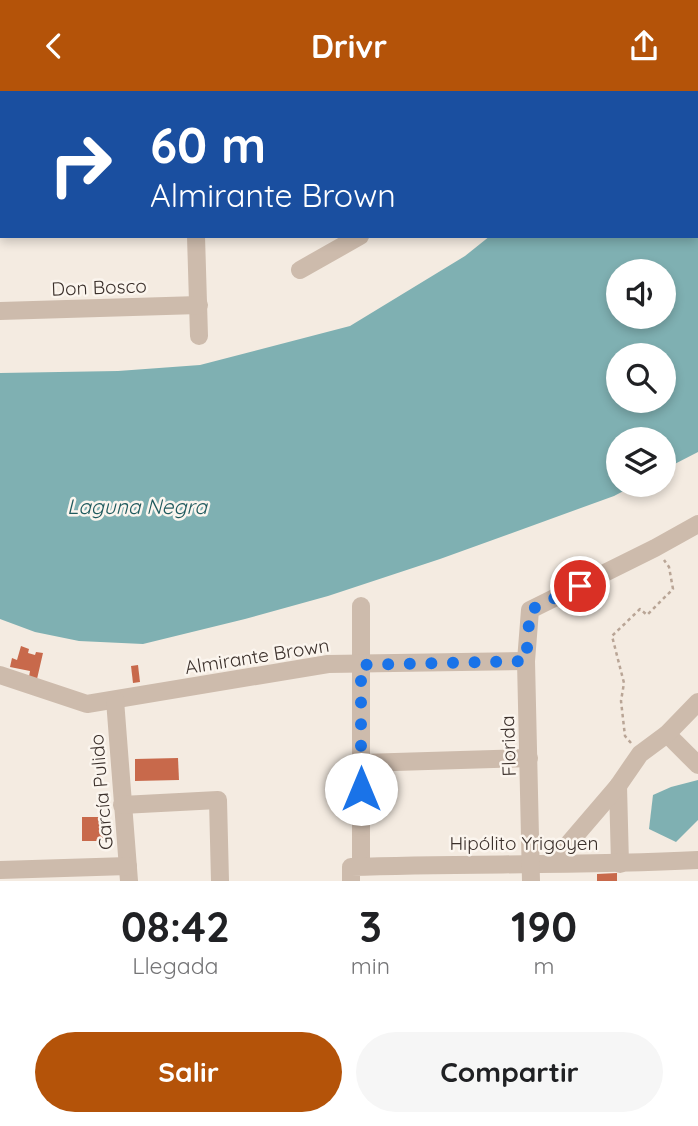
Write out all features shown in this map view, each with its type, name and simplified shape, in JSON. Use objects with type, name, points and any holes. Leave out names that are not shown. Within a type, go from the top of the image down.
[{"type":"street","points":[[196,238],[199,336]]},
{"type":"street","points":[[300,270],[356,238]]},
{"type":"street","name":"Don Bosco","points":[[0,311],[200,305]]},
{"type":"street","points":[[655,548],[698,524]]},
{"type":"street","name":"Florida","points":[[531,881],[526,661],[530,610],[655,548]]},
{"type":"street","points":[[354,871],[362,763],[360,606]]},
{"type":"street","name":"Almirante Brown","points":[[0,675],[87,704],[328,664],[526,661]]},
{"type":"street","name":"García Pulido","points":[[115,700],[128,873]]},
{"type":"street","points":[[552,863],[618,786],[640,754],[667,734],[698,702]]},
{"type":"street","points":[[667,734],[698,765]]},
{"type":"street","points":[[362,763],[529,758]]},
{"type":"street","points":[[618,786],[620,864]]},
{"type":"street","points":[[122,805],[218,800],[220,881]]},
{"type":"street","name":"Hipólito Yrigoyen","points":[[354,871],[531,862],[620,864],[698,860]]},
{"type":"street","points":[[0,870],[128,873]]},
{"type":"path","points":[[640,754],[625,736],[621,701],[624,683],[612,636],[640,609],[647,615],[673,589],[669,567],[655,548]]},
{"type":"water","name":"Laguna Negra","points":[[488,238],[698,238],[698,452],[676,463],[676,427],[606,427],[606,497],[611,497],[328,596],[143,644],[79,641],[35,632],[0,619],[0,373],[118,371],[200,365],[350,326],[465,256]]},
{"type":"water","points":[[698,780],[698,820],[676,842],[649,829],[653,795]]},
{"type":"building","points":[[21,646],[29,649],[28,653],[43,653],[37,679],[29,677],[30,671],[10,667],[12,658],[17,660]]},
{"type":"building","points":[[138,665],[140,682],[133,683],[131,666]]},
{"type":"building","points":[[178,758],[179,780],[135,781],[135,759]]},
{"type":"building","points":[[82,817],[104,817],[104,841],[82,841]]},
{"type":"building","points":[[617,873],[617,881],[597,881],[597,874]]},
{"type":"route","points":[[361,789],[361,665],[526,661],[530,610],[580,586]]}]
